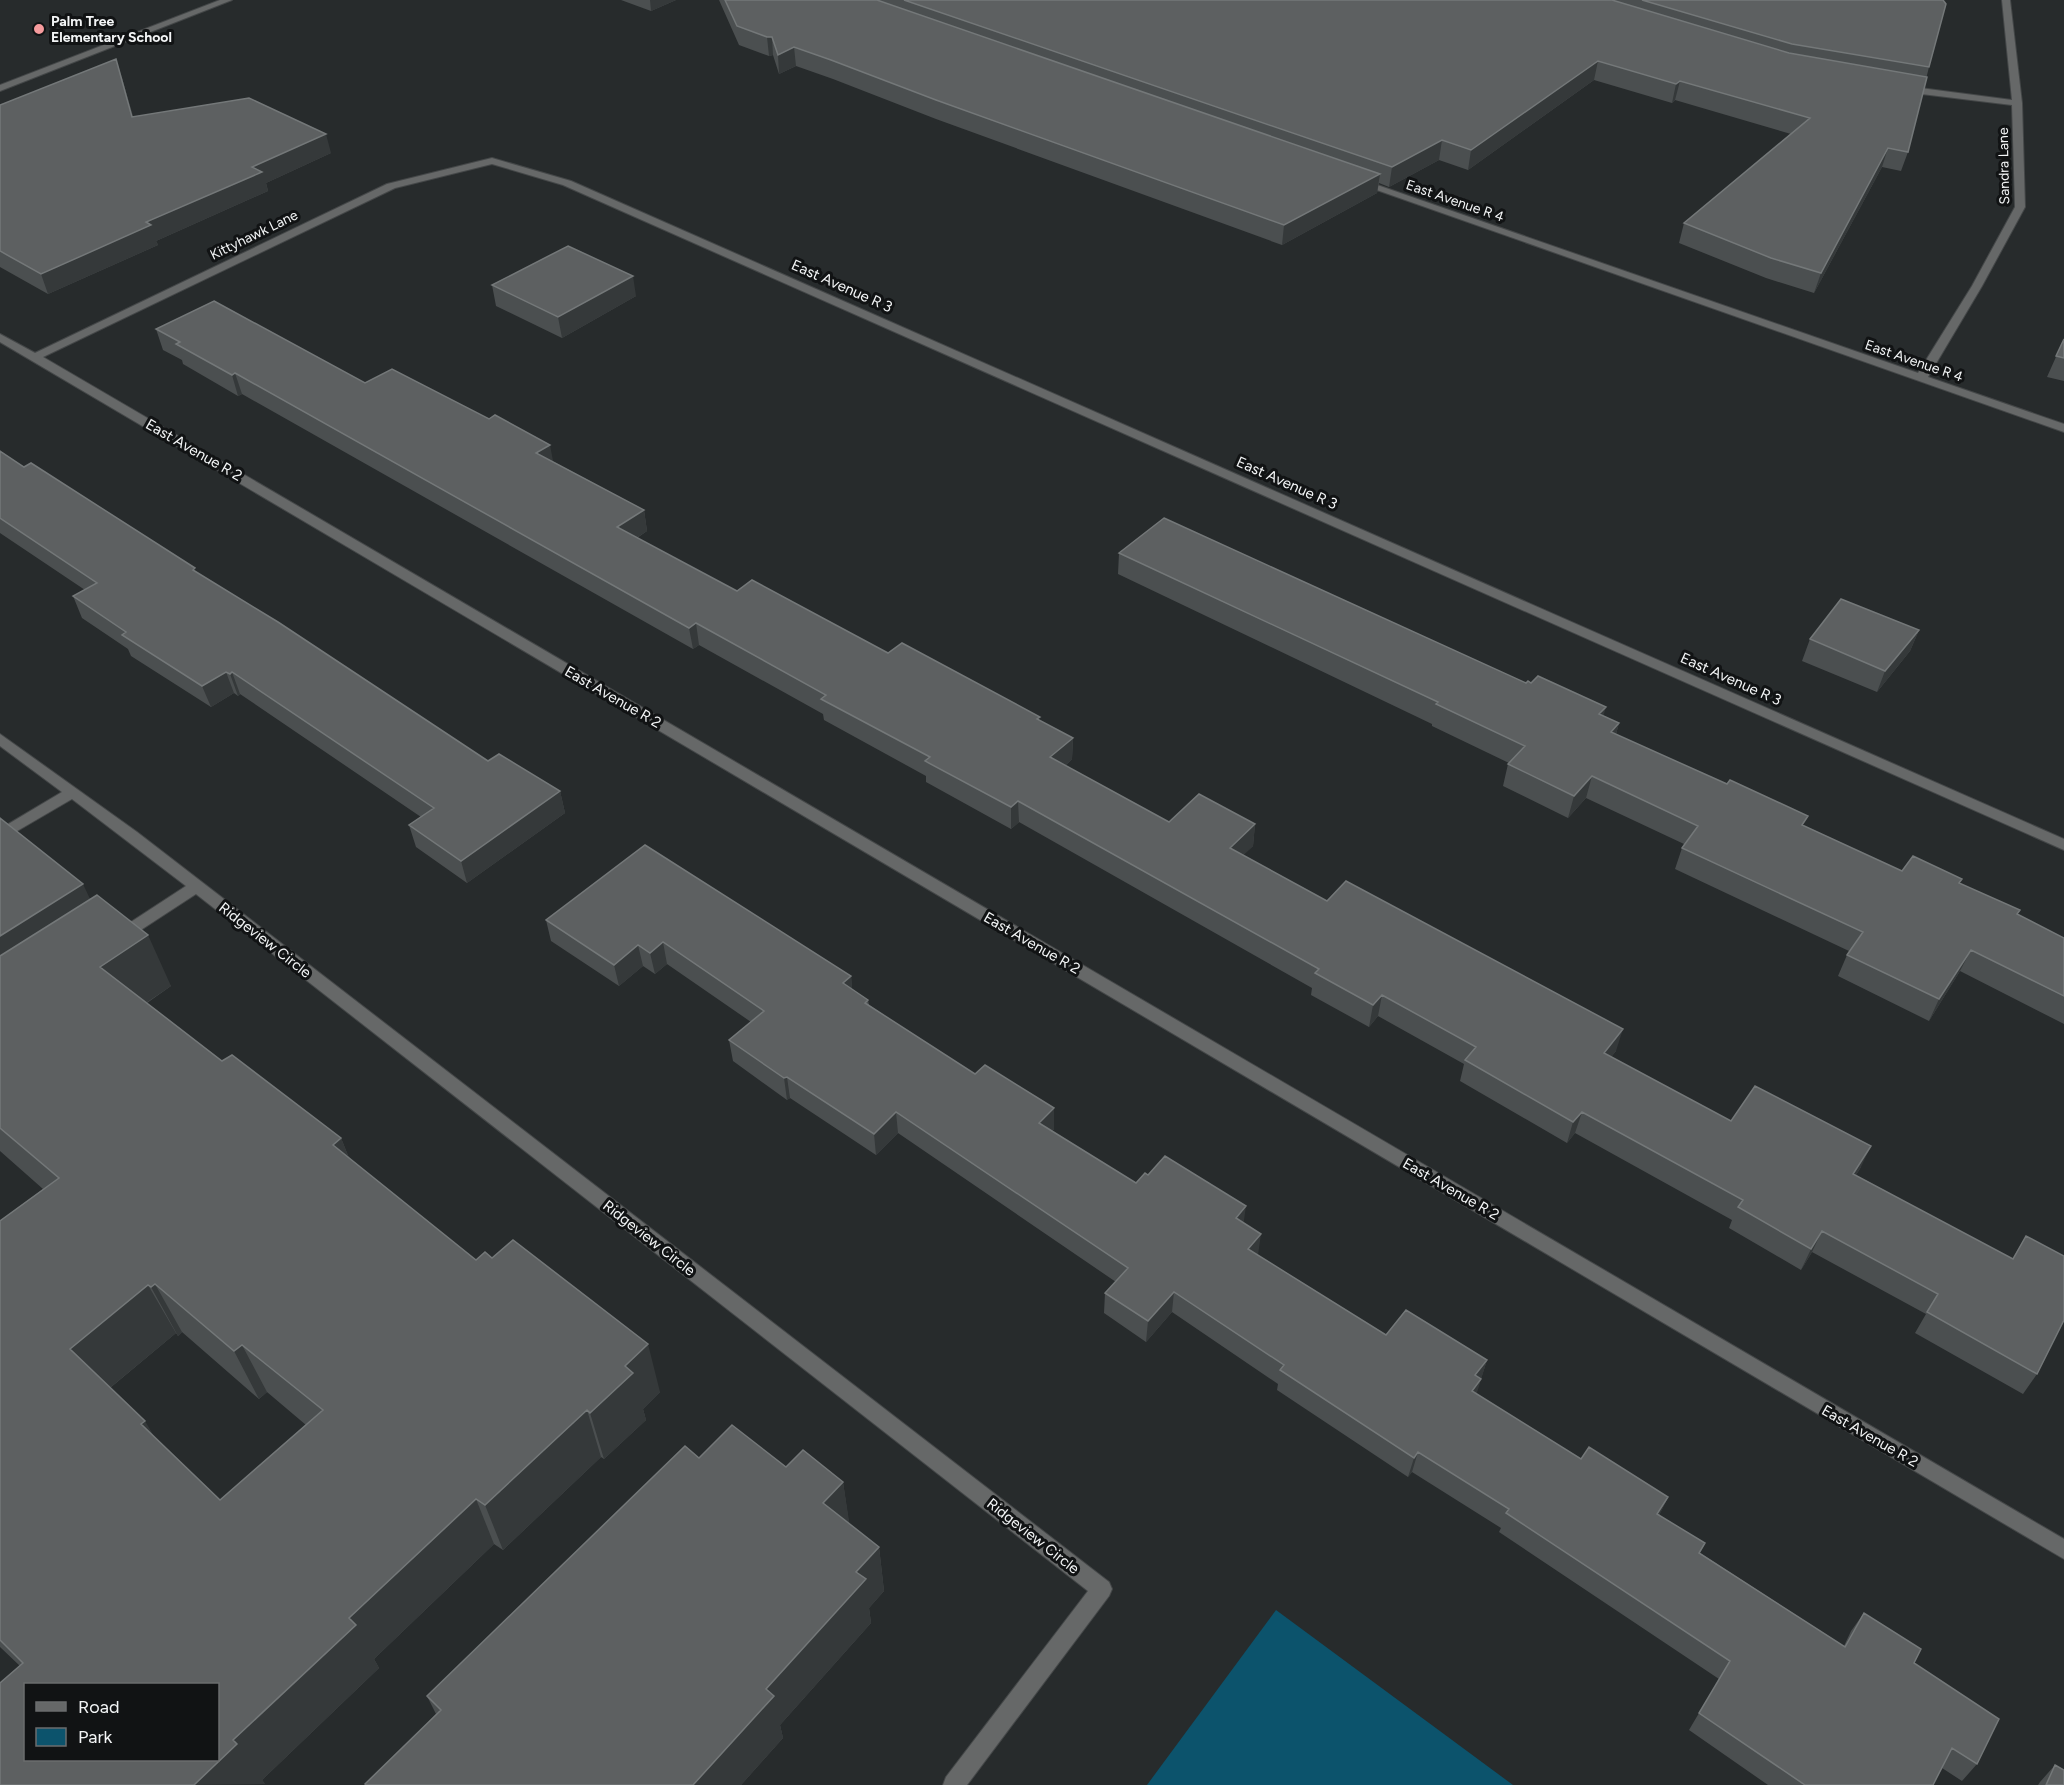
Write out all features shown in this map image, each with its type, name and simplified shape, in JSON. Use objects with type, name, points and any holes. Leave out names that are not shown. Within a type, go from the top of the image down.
[{"type":"street","points":[[0,88],[228,0]]},
{"type":"street","name":"Sandra Lane","points":[[1922,378],[1977,286],[2020,207],[2017,103],[2006,0]]},
{"type":"street","points":[[1900,88],[2017,103]]},
{"type":"street","name":"Kittyhawk Lane","points":[[35,357],[391,186],[492,161]]},
{"type":"street","name":"East Avenue R 3","points":[[492,161],[567,183],[2064,845]]},
{"type":"street","name":"East Avenue R 4","points":[[1346,177],[2064,428]]},
{"type":"street","name":"East Avenue R 2","points":[[0,337],[2064,1550]]},
{"type":"street","name":"Ridgeview Circle","points":[[0,739],[197,886],[1102,1589],[954,1785]]},
{"type":"street","points":[[0,836],[72,792]]},
{"type":"street","points":[[108,944],[197,886]]},
{"type":"green space","points":[[1276,1610],[1513,1785],[1147,1785]]},
{"type":"building","points":[[725,0],[877,0],[1380,174],[1284,225],[794,47],[778,55],[772,37],[737,26]]},
{"type":"building","points":[[904,0],[1612,0],[1789,53],[1927,77],[1908,152],[1888,148],[1821,273],[1771,258],[1684,223],[1810,118],[1680,81],[1676,84],[1598,61],[1471,150],[1442,140],[1392,167]]},
{"type":"building","points":[[1642,0],[1943,0],[1946,4],[1929,67],[1792,44]]},
{"type":"building","points":[[116,59],[132,117],[249,98],[326,134],[252,167],[262,172],[146,222],[151,225],[41,274],[0,251],[0,105]]},
{"type":"building","points":[[568,246],[633,276],[558,317],[492,285]]},
{"type":"building","points":[[214,301],[365,383],[392,369],[489,419],[495,415],[550,445],[536,453],[644,510],[617,527],[737,591],[752,580],[888,653],[902,643],[1040,717],[1037,719],[1073,738],[1050,757],[1169,822],[1199,794],[1255,824],[1230,848],[1327,901],[1346,881],[1623,1029],[1604,1053],[1731,1121],[1755,1086],[1871,1146],[1853,1174],[2013,1259],[2026,1236],[2064,1256],[2064,1320],[2037,1374],[1927,1312],[1938,1294],[1822,1231],[1811,1249],[1738,1207],[1743,1200],[1582,1112],[1573,1122],[1465,1060],[1476,1047],[1382,995],[1373,1005],[1315,973],[1319,969],[1018,801],[1011,807],[925,761],[930,757],[821,699],[826,695],[696,623],[689,628],[235,373],[232,375],[176,344],[180,342],[156,329]]},
{"type":"building","points":[[2064,339],[2064,358],[2056,356]]},
{"type":"building","points":[[0,451],[24,467],[31,463],[488,761],[499,754],[560,791],[461,861],[409,825],[434,808],[232,672],[230,674],[226,672],[202,686],[122,635],[126,632],[73,596],[97,583],[0,518]]},
{"type":"building","points":[[1164,518],[1526,683],[1528,681],[1531,683],[1538,676],[1606,707],[1599,714],[1619,723],[1611,732],[1727,784],[1730,780],[1808,816],[1802,825],[1902,871],[1913,856],[1962,879],[1959,883],[2020,910],[2017,914],[2064,938],[2064,996],[1971,950],[1939,999],[1847,955],[1863,932],[1682,848],[1698,826],[1592,776],[1574,796],[1508,764],[1525,746],[1436,704],[1438,702],[1119,553]]},
{"type":"building","points":[[1841,599],[1919,630],[1885,671],[1810,639]]},
{"type":"building","points":[[0,818],[83,884],[0,936]]},
{"type":"building","points":[[645,845],[851,976],[843,983],[868,1000],[865,1003],[975,1074],[985,1065],[1054,1108],[1039,1123],[1136,1183],[1145,1173],[1148,1175],[1165,1156],[1246,1206],[1236,1218],[1261,1234],[1248,1249],[1386,1335],[1406,1310],[1487,1360],[1475,1375],[1481,1379],[1472,1391],[1581,1459],[1589,1447],[1668,1497],[1657,1514],[1705,1543],[1699,1553],[1845,1647],[1864,1613],[1921,1649],[1914,1663],[1999,1719],[1977,1764],[1952,1748],[1933,1785],[1805,1785],[1699,1713],[1730,1661],[1506,1513],[1509,1509],[1418,1452],[1414,1458],[1280,1370],[1284,1365],[1174,1292],[1148,1321],[1105,1293],[1128,1268],[896,1112],[874,1134],[787,1077],[784,1078],[729,1040],[764,1011],[663,942],[650,953],[638,945],[614,965],[546,920]]},
{"type":"building","points":[[97,895],[148,935],[100,967],[222,1061],[232,1055],[341,1138],[333,1145],[476,1260],[485,1252],[492,1258],[513,1240],[648,1344],[625,1366],[633,1373],[590,1413],[587,1410],[485,1505],[476,1499],[349,1618],[356,1625],[233,1740],[237,1744],[194,1785],[0,1785],[0,1683],[23,1663],[0,1640],[0,1221],[59,1178],[0,1128],[0,956]],"holes":[[[155,1284],[234,1351],[242,1345],[323,1410],[220,1500],[141,1424],[145,1421],[70,1349],[148,1285],[151,1287]]]},
{"type":"building","points":[[732,1425],[786,1467],[803,1450],[843,1482],[823,1503],[879,1547],[856,1572],[866,1579],[766,1689],[774,1696],[693,1785],[365,1784],[441,1710],[427,1696],[685,1446],[699,1458]]},
{"type":"building","points":[[2055,1765],[2064,1770],[2064,1785],[2046,1785]]},
{"type":"place","name":"Palm Tree Elementary School","points":[[39,29]]}]
